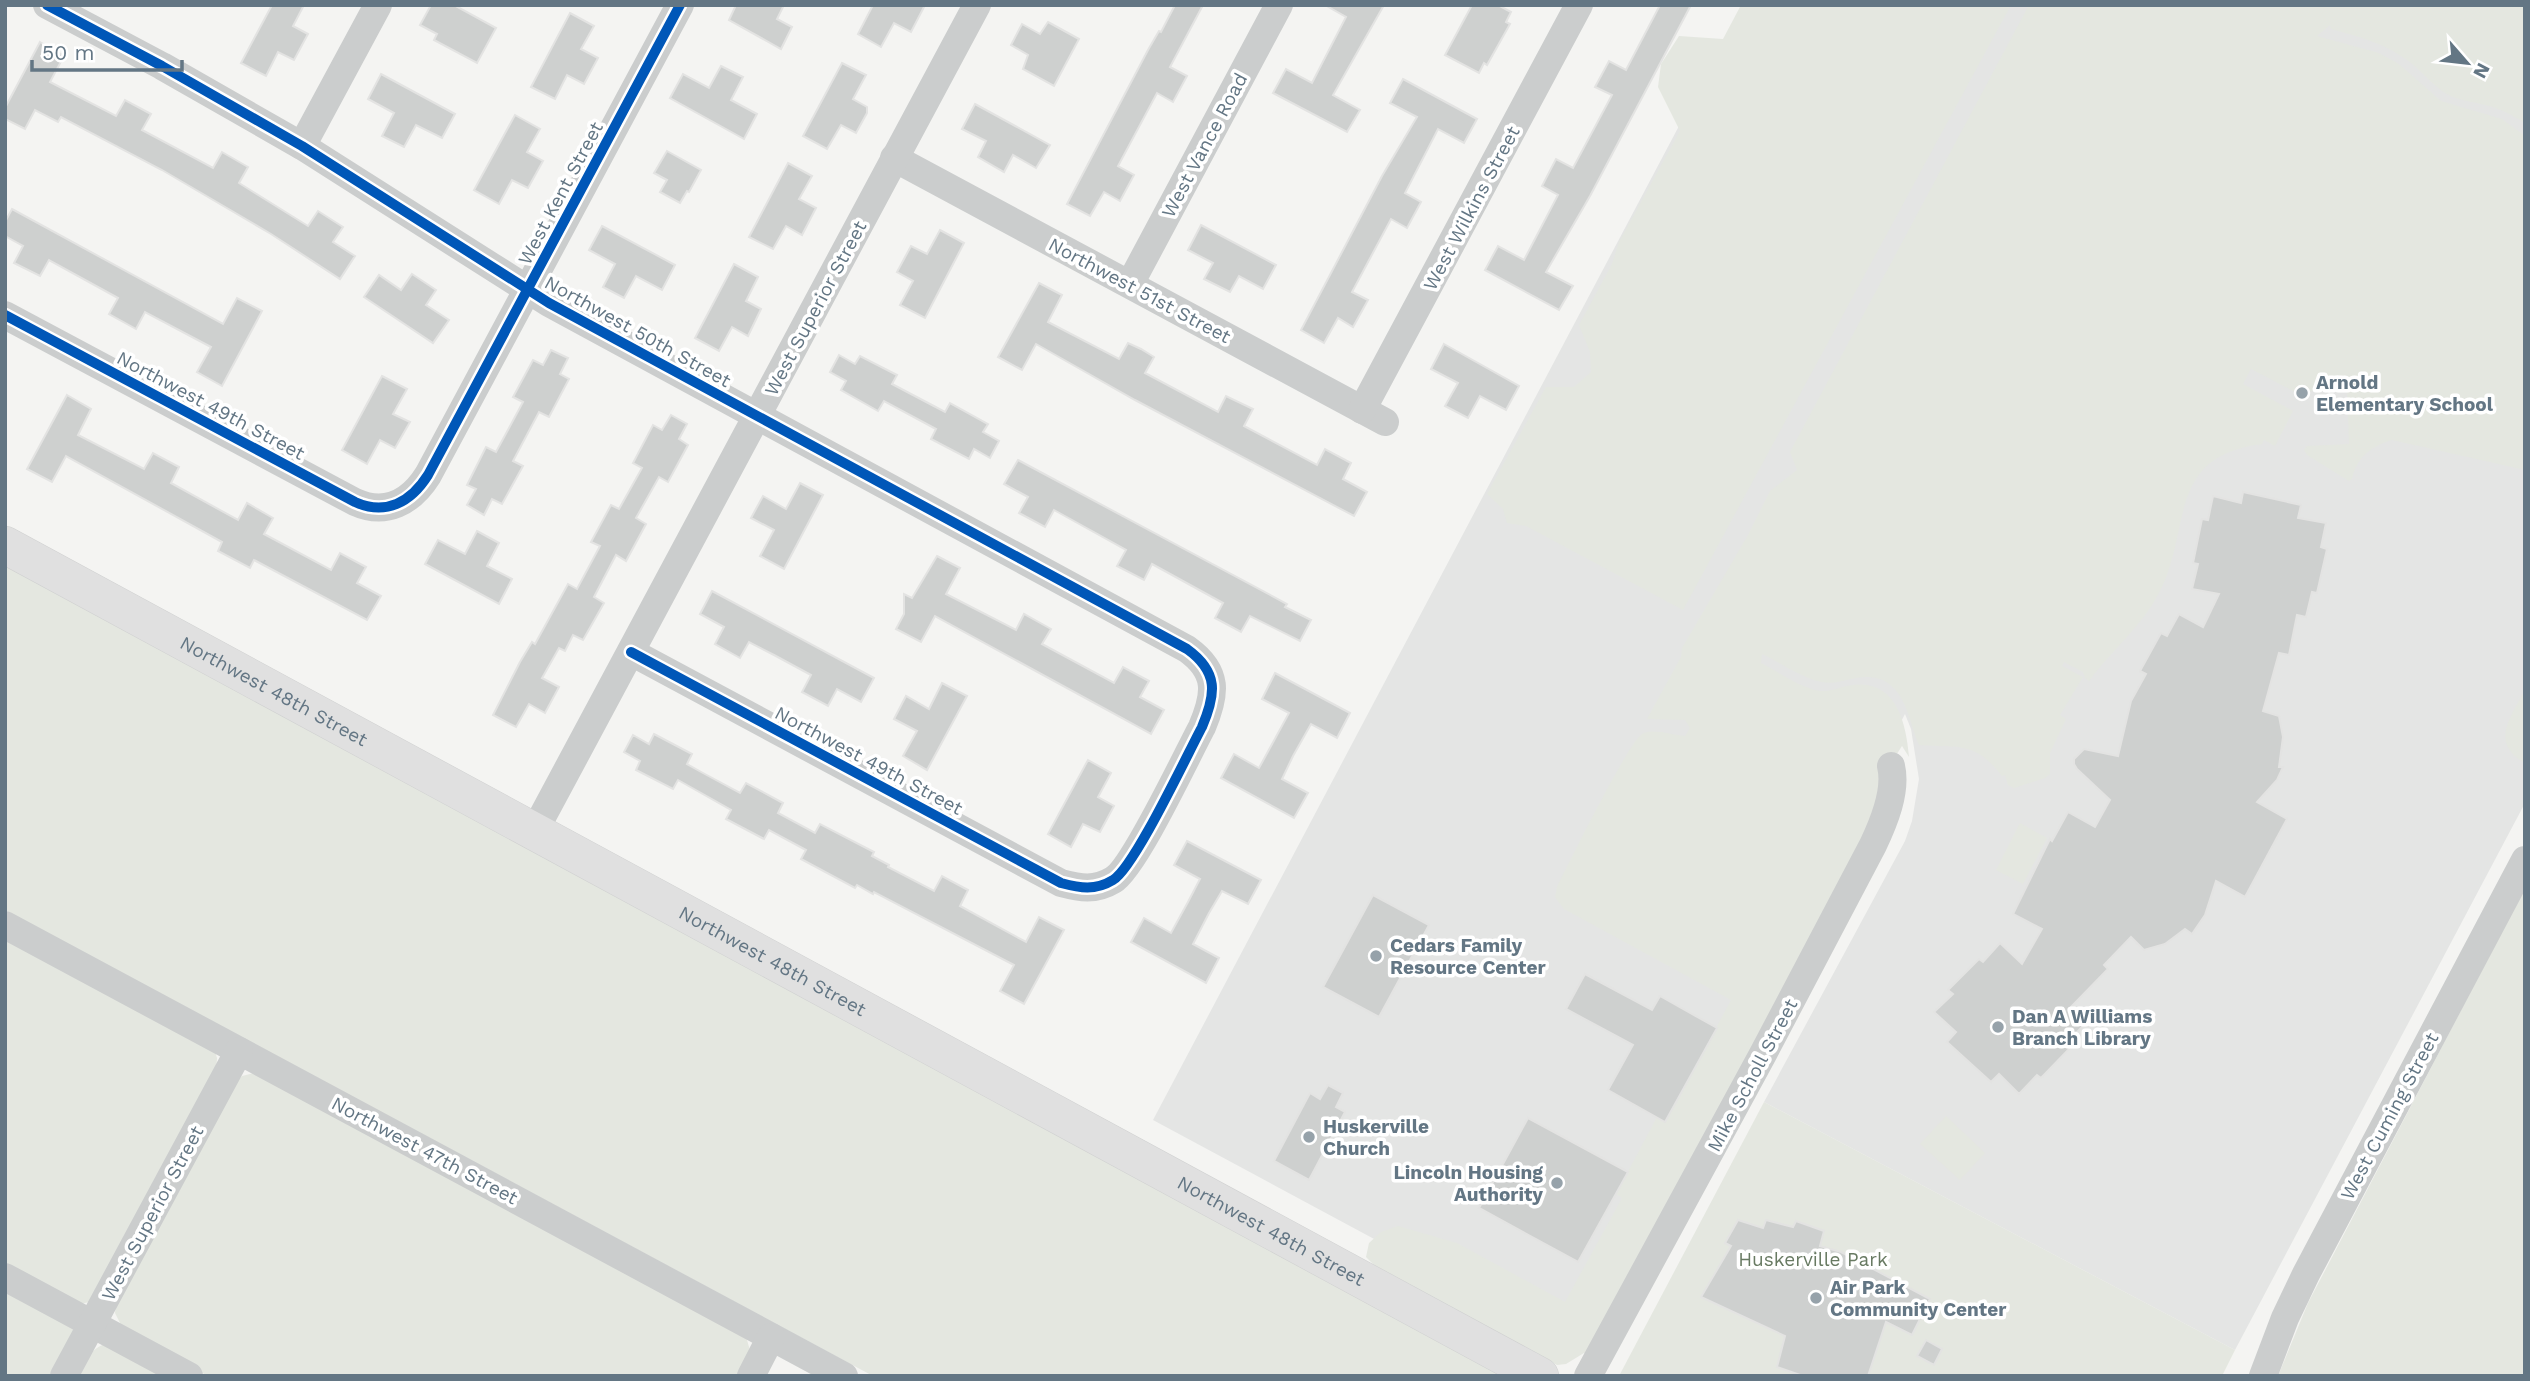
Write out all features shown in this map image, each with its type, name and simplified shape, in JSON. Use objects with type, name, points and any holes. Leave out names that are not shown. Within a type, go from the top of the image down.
[{"type":"main road","name":"Northwest 48th Street","points":[[5,545],[1540,1376]]},
{"type":"street","points":[[302,146],[378,5]]},
{"type":"street","name":"West Kent Street","points":[[404,502],[417,491],[428,475],[680,5]]},
{"type":"street","name":"West Superior Street","points":[[534,832],[977,5]]},
{"type":"street","name":"West Vance Road","points":[[1129,284],[1279,5]]},
{"type":"street","name":"West Wilkins Street","points":[[1374,416],[1579,5]]},
{"type":"street","name":"Northwest 50th Street","points":[[65,9],[302,146],[528,290],[1187,649],[1205,665],[1212,680],[1211,704],[1202,727],[1129,862],[1116,878],[1094,888]]},
{"type":"street","name":"Northwest 51st Street","points":[[894,159],[1374,416]]},
{"type":"street","name":"Northwest 49th Street","points":[[5,315],[355,502],[379,509],[404,502]]},
{"type":"street","name":"Northwest 49th Street","points":[[631,652],[1061,883],[1081,889],[1094,888]]},
{"type":"street","name":"Mike Scholl Street","points":[[1588,1376],[1874,845],[1889,801],[1893,772],[1891,766]]},
{"type":"street","name":"West Cuming Street","points":[[2263,1376],[2285,1318],[2306,1274],[2525,860]]},
{"type":"street","name":"Northwest 47th Street","points":[[5,925],[844,1376]]},
{"type":"street","name":"West Superior Street","points":[[64,1376],[239,1051]]},
{"type":"street","points":[[5,1277],[189,1376]]},
{"type":"street","points":[[751,1376],[771,1337]]},
{"type":"shaded area","points":[[1743,5],[2401,5],[2525,72],[2525,803],[2235,1350],[1764,1102],[1905,841],[1912,821],[1919,779],[1911,729],[1905,714],[1573,1346],[1153,1120]]},
{"type":"green space","points":[[1741,5],[2011,5],[1683,610],[1526,526],[1507,523],[1503,509],[1487,494],[1546,387],[1574,387],[1591,372],[1590,352],[1579,325],[1612,264],[1619,242],[1680,131],[1658,87],[1661,64],[1679,36],[1723,39]]},
{"type":"green space","points":[[2029,5],[2525,5],[2525,123],[2496,108],[2447,94],[2402,56],[2383,46],[2331,29],[2330,25],[2317,36],[2379,53],[2399,64],[2441,101],[2502,119],[2525,136],[2525,470],[2392,440],[2366,454],[2349,481],[2307,455],[2304,450],[2307,446],[2349,444],[2347,390],[2295,392],[2251,369],[2243,384],[2293,411],[2275,446],[2264,440],[2262,444],[2231,452],[2209,464],[2195,480],[2186,499],[2169,569],[2152,605],[2089,681],[2083,672],[2064,662],[2062,666],[2083,677],[2060,715],[2066,719],[2050,753],[2050,774],[2014,788],[2008,785],[2005,775],[2002,776],[1992,764],[1973,751],[1919,745],[1903,701],[1889,684],[1866,677],[1822,682],[1762,654],[1761,663],[1812,689],[1824,691],[1868,685],[1889,696],[1905,730],[1909,757],[1902,746],[1880,780],[1876,815],[1587,1354],[1584,1353],[1566,1364],[1557,1365],[1375,1266],[1366,1257],[1369,1243],[1381,1232],[1398,1226],[1457,1243],[1565,1302],[1622,1198],[1616,1194],[1657,1117],[1666,1121],[1731,1000],[1564,909],[1555,897],[1557,887],[1635,742],[1646,732],[1685,736],[1690,728],[1685,720],[1647,719],[1681,657],[1682,648],[1748,535],[1770,491],[1797,470],[1790,452]]},
{"type":"green space","points":[[5,556],[1502,1376],[873,1376],[5,910]]},
{"type":"green space","points":[[2525,689],[2525,763],[2514,755],[2505,738],[2509,720]]},
{"type":"green space","points":[[2020,823],[2047,838],[2023,884],[1996,870]]},
{"type":"green space","points":[[2525,888],[2525,1376],[2278,1376],[2308,1303]]},
{"type":"green space","points":[[5,933],[214,1048],[217,1058],[216,1072],[89,1302],[81,1304],[5,1265]]},
{"type":"green space","points":[[262,1071],[746,1337],[750,1350],[741,1376],[208,1376],[124,1331],[115,1313],[116,1304],[234,1084],[242,1076]]},
{"type":"green space","name":"Huskerville Park","points":[[1764,1102],[2235,1350],[2222,1376],[1619,1376]]},
{"type":"green space","points":[[1946,1116],[1985,1153],[1960,1180],[1920,1144]]},
{"type":"green space","points":[[5,1283],[73,1329],[74,1335],[55,1376],[5,1376]]},
{"type":"green space","points":[[107,1343],[176,1376],[77,1376],[92,1352]]},
{"type":"building","points":[[272,5],[304,5],[293,26],[308,34],[294,60],[278,52],[266,76],[241,63]]},
{"type":"building","points":[[431,5],[454,5],[496,28],[477,63],[434,40],[437,34],[420,25]]},
{"type":"building","points":[[736,5],[784,5],[777,19],[792,27],[781,49],[729,20]]},
{"type":"building","points":[[873,5],[925,5],[911,32],[894,23],[881,47],[858,34]]},
{"type":"building","points":[[1175,5],[1203,5],[1170,67],[1187,76],[1173,102],[1157,93],[1118,166],[1134,175],[1120,201],[1104,192],[1090,216],[1067,204],[1148,50]]},
{"type":"building","points":[[1325,5],[1384,5],[1333,95],[1360,110],[1347,132],[1273,93],[1286,69],[1312,83],[1346,17]]},
{"type":"building","points":[[1472,5],[1498,5],[1511,12],[1506,22],[1510,24],[1487,65],[1484,63],[1479,73],[1445,55]]},
{"type":"building","points":[[1660,5],[1691,5],[1590,196],[1546,272],[1573,286],[1559,310],[1485,270],[1498,246],[1524,260],[1558,195],[1542,186],[1556,159],[1573,168],[1612,95],[1595,87],[1609,61],[1626,70]]},
{"type":"building","points":[[570,13],[594,26],[581,49],[598,58],[584,84],[567,75],[555,99],[531,87]]},
{"type":"building","points":[[1048,22],[1079,39],[1054,86],[1023,69],[1028,55],[1011,45],[1022,24],[1040,34]]},
{"type":"building","points":[[40,42],[64,56],[50,82],[116,116],[125,100],[151,114],[142,130],[213,168],[222,152],[248,167],[239,183],[308,226],[318,211],[343,227],[333,242],[355,256],[340,279],[271,234],[162,170],[61,117],[58,122],[35,110],[25,129],[5,119],[5,108]]},
{"type":"building","points":[[842,63],[866,75],[853,99],[867,107],[867,113],[856,133],[841,125],[827,149],[803,136]]},
{"type":"building","points":[[721,66],[743,77],[731,100],[757,114],[744,139],[670,98],[683,74],[709,88]]},
{"type":"building","points":[[381,74],[455,114],[442,138],[416,125],[404,147],[382,136],[394,113],[368,99]]},
{"type":"building","points":[[1403,79],[1477,119],[1464,143],[1438,129],[1405,193],[1421,202],[1407,228],[1391,219],[1352,292],[1368,300],[1353,327],[1338,318],[1324,343],[1301,330],[1382,176],[1417,117],[1390,103]]},
{"type":"building","points":[[975,104],[1050,145],[1036,168],[1013,155],[1004,172],[978,157],[986,141],[962,129]]},
{"type":"building","points":[[515,115],[540,129],[527,152],[543,161],[528,188],[512,180],[499,204],[474,190]]},
{"type":"building","points":[[667,151],[701,170],[680,203],[660,192],[667,180],[654,173]]},
{"type":"building","points":[[788,163],[812,176],[799,199],[816,208],[802,235],[786,226],[773,249],[749,237]]},
{"type":"building","points":[[12,209],[223,324],[237,298],[262,311],[222,386],[197,372],[211,347],[145,312],[136,329],[109,314],[118,298],[49,260],[40,276],[14,263],[23,246],[5,236],[5,222]]},
{"type":"building","points":[[1201,225],[1276,265],[1263,289],[1239,276],[1230,292],[1204,279],[1213,263],[1188,250]]},
{"type":"building","points":[[602,226],[675,265],[662,290],[636,276],[624,298],[603,287],[615,264],[589,250]]},
{"type":"building","points":[[940,230],[964,243],[925,318],[900,305],[913,281],[897,272],[911,246],[927,254]]},
{"type":"building","points":[[734,264],[758,277],[746,301],[761,309],[748,336],[732,327],[719,351],[695,338]]},
{"type":"building","points":[[412,274],[436,290],[426,305],[449,320],[433,343],[364,297],[379,275],[401,290]]},
{"type":"building","points":[[1039,283],[1062,295],[1048,322],[1119,359],[1128,343],[1141,349],[1154,357],[1145,373],[1218,412],[1226,396],[1253,409],[1244,426],[1317,465],[1325,449],[1351,463],[1343,479],[1367,492],[1354,516],[1135,400],[1036,344],[1022,370],[998,357]]},
{"type":"building","points":[[1444,344],[1519,386],[1506,410],[1480,396],[1468,418],[1445,406],[1458,383],[1431,369]]},
{"type":"building","points":[[551,350],[568,358],[560,374],[569,379],[549,417],[539,412],[513,461],[523,466],[502,504],[492,499],[484,515],[467,505],[476,489],[467,485],[486,447],[496,452],[523,402],[513,397],[533,360],[543,365]]},
{"type":"building","points":[[839,355],[855,364],[860,356],[897,375],[892,384],[945,412],[950,403],[988,424],[983,432],[999,441],[990,458],[974,449],[969,459],[931,439],[936,429],[884,401],[878,411],[841,390],[846,381],[830,372]]},
{"type":"building","points":[[382,376],[407,389],[393,414],[410,422],[395,448],[380,440],[367,464],[342,450]]},
{"type":"building","points":[[67,395],[91,409],[78,435],[144,469],[153,453],[179,467],[171,483],[238,520],[247,503],[273,518],[264,534],[331,570],[340,553],[366,567],[357,583],[381,596],[367,620],[254,560],[250,568],[218,551],[222,542],[66,456],[52,482],[27,469]]},
{"type":"building","points":[[671,415],[687,424],[679,439],[688,445],[668,482],[659,477],[636,518],[646,524],[626,561],[616,555],[594,597],[604,603],[583,640],[573,635],[565,651],[559,648],[542,678],[559,687],[545,713],[529,704],[516,727],[493,715],[520,662],[532,642],[535,644],[568,584],[577,589],[600,546],[591,542],[611,505],[619,509],[642,468],[633,463],[653,425],[662,430]]},
{"type":"building","points":[[1018,460],[1287,604],[1285,607],[1311,620],[1300,641],[1250,616],[1241,632],[1215,618],[1223,603],[1152,564],[1144,580],[1117,566],[1126,550],[1054,510],[1045,527],[1019,513],[1028,497],[1004,484]]},
{"type":"building","points":[[800,483],[823,495],[784,569],[760,556],[774,530],[751,518],[763,496],[786,509]]},
{"type":"building","points":[[2243,492],[2301,505],[2298,518],[2326,523],[2321,547],[2327,549],[2317,593],[2312,592],[2306,617],[2297,615],[2289,655],[2279,653],[2263,711],[2279,716],[2283,737],[2279,767],[2283,767],[2277,780],[2257,802],[2287,819],[2245,897],[2216,881],[2205,915],[2192,934],[2185,929],[2165,944],[2144,950],[2131,937],[2104,965],[2108,969],[2070,1008],[2086,1023],[2068,1041],[2072,1046],[2041,1078],[2037,1075],[2019,1094],[1999,1074],[1991,1082],[1947,1042],[1956,1032],[1934,1012],[1953,994],[1948,990],[1979,959],[1983,962],[2000,943],[2022,964],[2042,929],[2013,914],[2050,839],[2052,841],[2068,812],[2095,827],[2110,800],[2077,769],[2074,759],[2084,749],[2118,756],[2131,701],[2146,674],[2140,671],[2161,633],[2167,636],[2179,614],[2203,627],[2219,594],[2192,589],[2198,564],[2193,563],[2202,519],[2208,520],[2213,496],[2241,503]]},
{"type":"building","points":[[477,531],[499,543],[487,566],[512,579],[499,604],[425,564],[438,540],[465,554]]},
{"type":"building","points":[[937,556],[960,568],[946,594],[1016,630],[1024,614],[1051,629],[1042,644],[1114,683],[1123,667],[1149,681],[1140,697],[1164,710],[1151,734],[935,616],[921,642],[896,629],[904,614],[904,594],[912,598]]},
{"type":"building","points":[[712,591],[874,678],[861,702],[837,689],[828,706],[802,692],[811,675],[749,642],[740,658],[715,644],[724,627],[700,614]]},
{"type":"building","points":[[1275,673],[1350,713],[1337,738],[1311,724],[1293,756],[1282,779],[1308,793],[1294,818],[1221,778],[1234,754],[1259,768],[1289,713],[1262,699]]},
{"type":"building","points":[[942,683],[967,696],[927,770],[903,756],[917,731],[894,719],[906,696],[929,709]]},
{"type":"building","points":[[654,734],[692,754],[687,764],[740,793],[746,783],[783,803],[778,813],[815,833],[820,824],[874,852],[872,856],[889,865],[888,867],[934,891],[942,876],[968,890],[960,906],[1026,942],[1039,917],[1064,930],[1024,1004],[1000,991],[1014,965],[874,892],[873,894],[857,885],[855,888],[801,859],[806,850],[769,830],[764,839],[726,819],[731,810],[678,780],[673,789],[636,770],[640,761],[624,752],[633,735],[649,744]]},
{"type":"building","points":[[1088,760],[1111,773],[1098,797],[1114,806],[1100,832],[1083,824],[1071,847],[1048,834]]},
{"type":"building","points":[[1187,841],[1261,880],[1248,904],[1222,891],[1209,913],[1193,944],[1219,958],[1206,983],[1131,942],[1144,918],[1171,933],[1200,879],[1174,865]]},
{"type":"building","name":"Cedars Family Resource Center","points":[[1373,895],[1429,925],[1379,1017],[1323,987]]},
{"type":"building","points":[[1585,974],[1652,1010],[1660,996],[1717,1028],[1665,1122],[1608,1090],[1633,1045],[1566,1009]]},
{"type":"building","name":"Huskerville Church","points":[[1328,1085],[1343,1093],[1336,1107],[1345,1112],[1309,1180],[1274,1161],[1310,1093],[1320,1099]]},
{"type":"building","name":"Lincoln Housing Authority","points":[[1528,1118],[1628,1172],[1578,1262],[1479,1208]]},
{"type":"building","name":"Air Park Community Center","points":[[1738,1220],[1763,1228],[1766,1220],[1793,1227],[1796,1221],[1824,1231],[1820,1246],[1841,1252],[1930,1299],[1912,1335],[1886,1322],[1868,1376],[1803,1376],[1777,1367],[1785,1336],[1701,1297],[1731,1246],[1725,1243]]},
{"type":"building","points":[[1926,1340],[1942,1349],[1934,1365],[1917,1356]]},
{"type":"cycle path","points":[[47,5],[162,66],[302,146],[549,303],[1187,649],[1205,666],[1210,675],[1212,694],[1202,727],[1134,855],[1113,880],[1100,886],[1081,887],[1061,883],[631,652]]},
{"type":"cycle path","points":[[5,315],[355,502],[377,507],[397,504],[414,493],[428,475],[680,5]]},
{"type":"place","name":"Arnold Elementary School","points":[[2302,393]]},
{"type":"place","name":"Cedars Family Resource Center","points":[[1376,956]]},
{"type":"place","name":"Dan A Williams Branch Library","points":[[1998,1027]]},
{"type":"place","name":"Huskerville Church","points":[[1309,1137]]},
{"type":"place","name":"Lincoln Housing Authority","points":[[1557,1183]]},
{"type":"place","name":"Air Park Community Center","points":[[1816,1298]]}]
